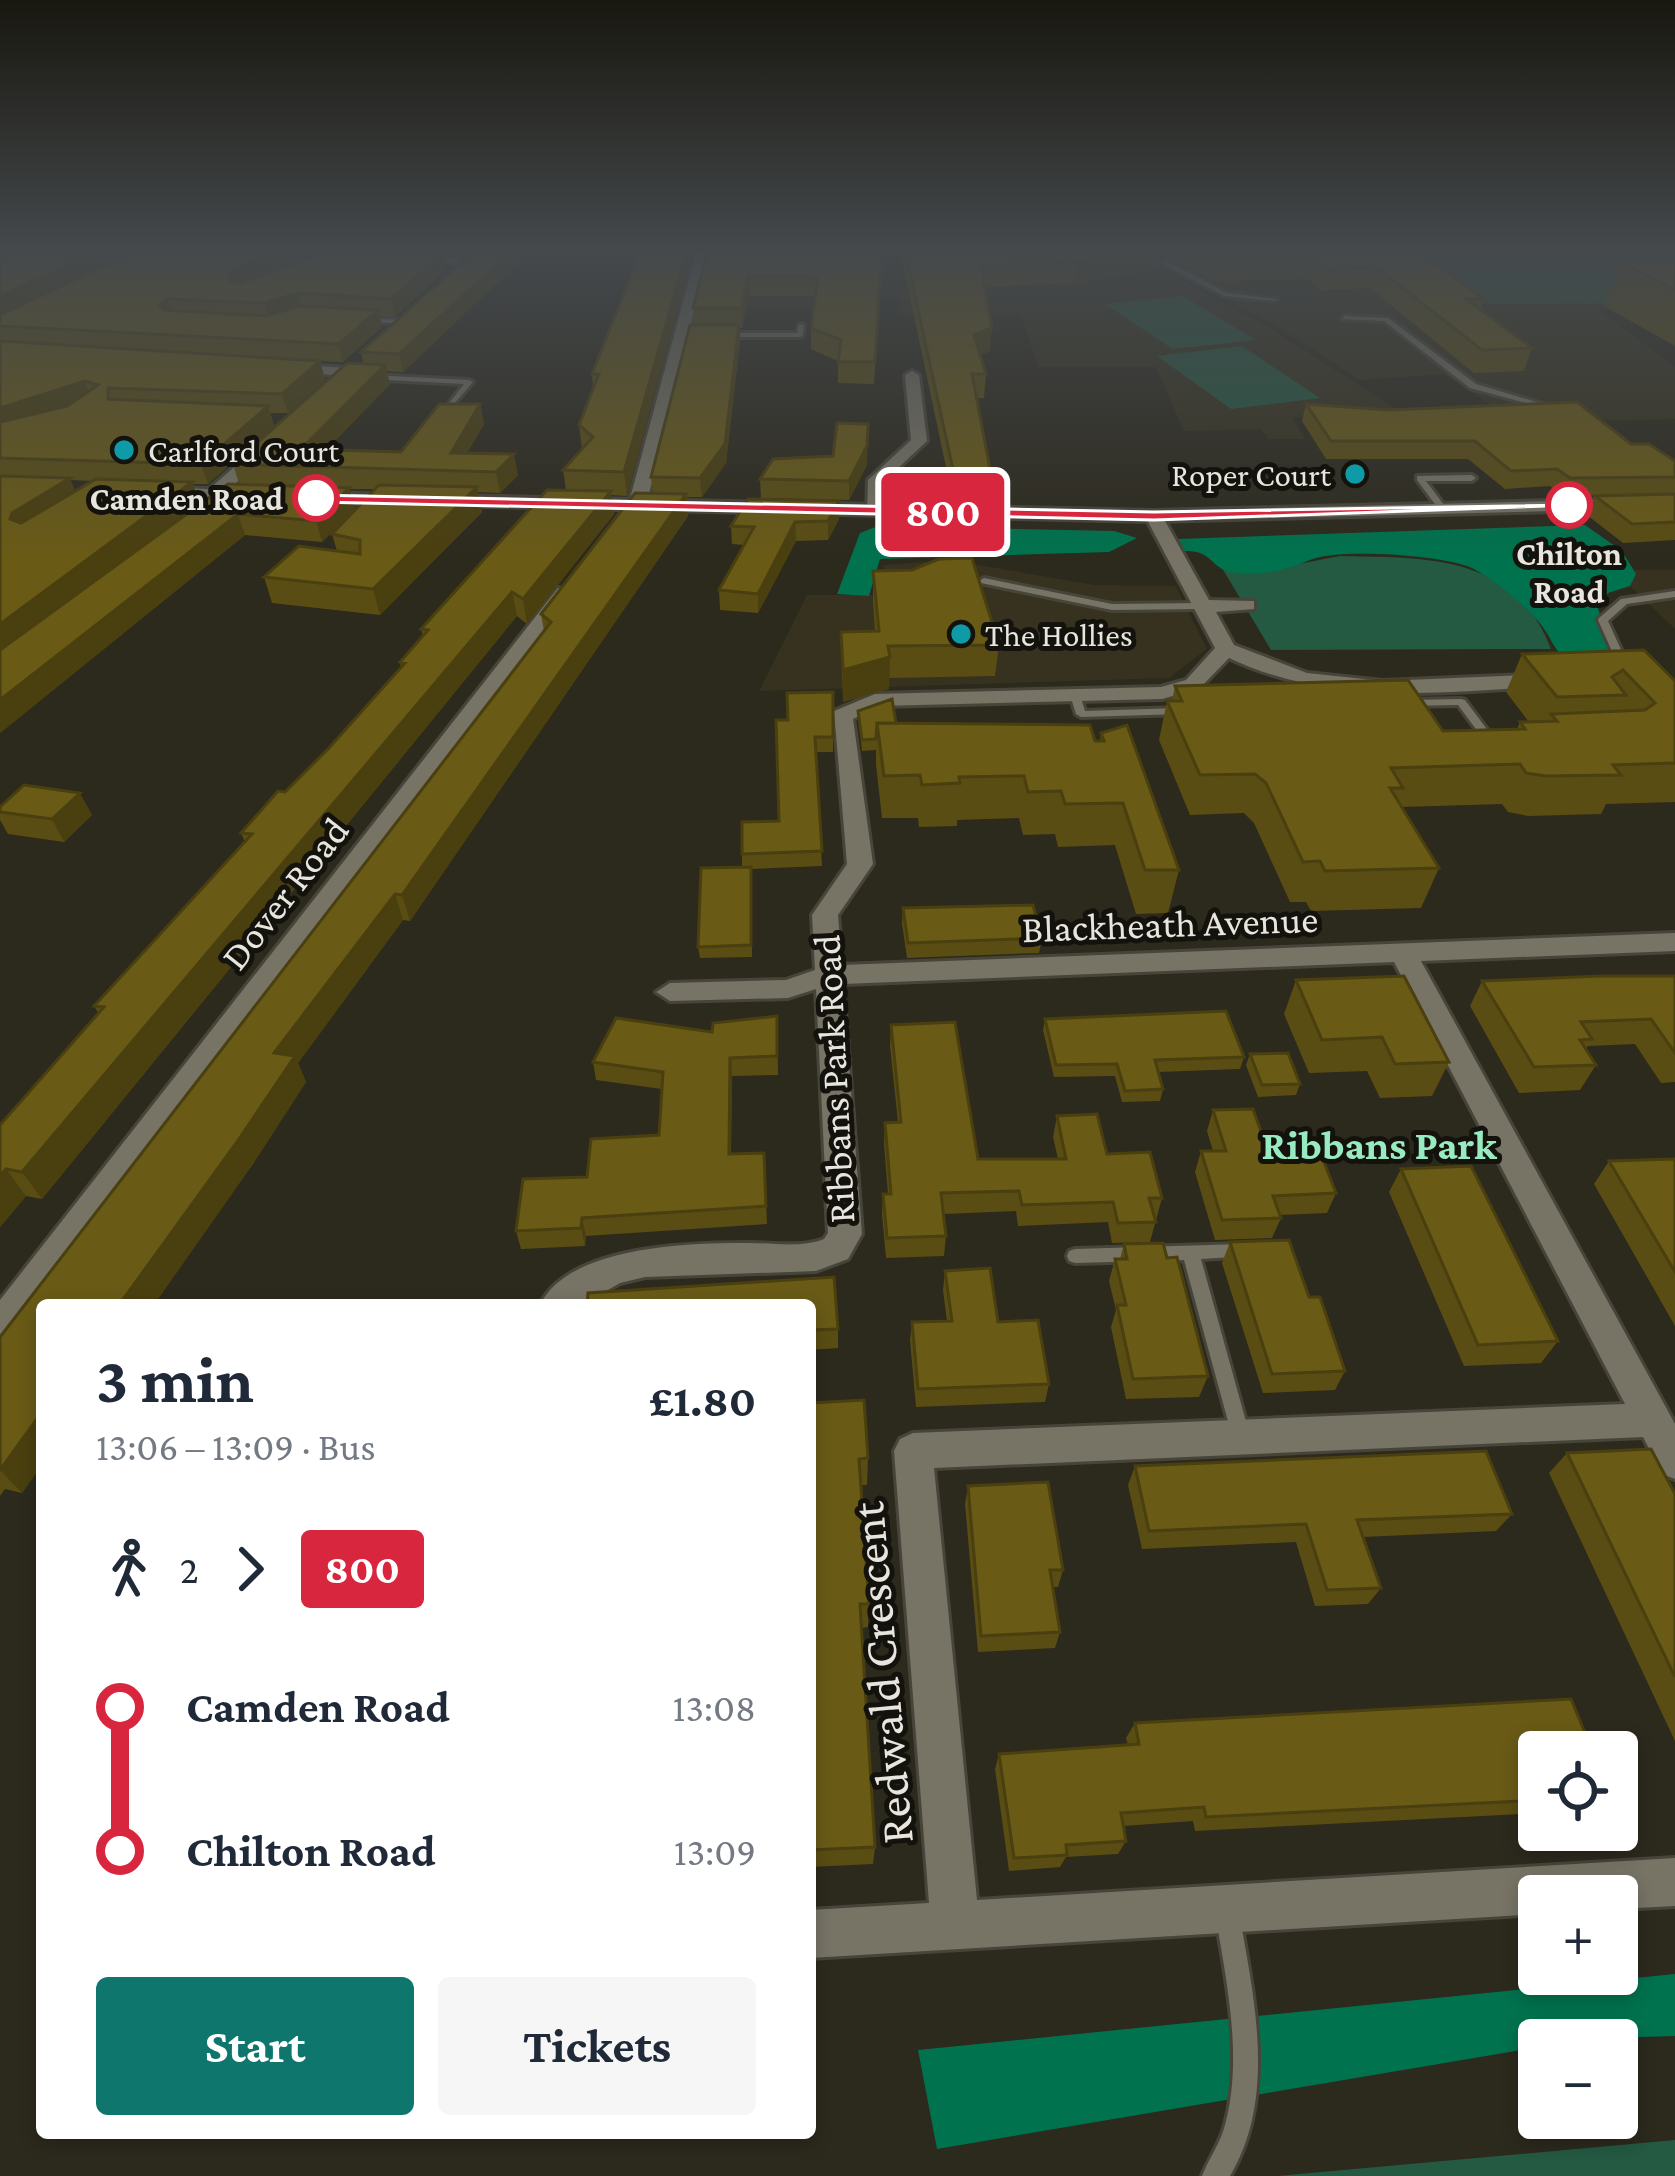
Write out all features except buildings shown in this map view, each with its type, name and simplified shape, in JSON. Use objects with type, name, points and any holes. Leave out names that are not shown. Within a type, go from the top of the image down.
[{"type":"street","points":[[628,512],[676,352]]},
{"type":"street","points":[[328,390],[362,359]]},
{"type":"street","points":[[256,366],[347,374]]},
{"type":"street","points":[[873,510],[876,480],[919,441],[912,375]]},
{"type":"street","points":[[195,521],[278,436]]},
{"type":"street","points":[[133,491],[271,496]]},
{"type":"street","points":[[293,497],[628,512],[873,510],[1154,516],[1675,503]]},
{"type":"street","points":[[364,517],[379,500]]},
{"type":"street","points":[[1154,516],[1226,649],[1296,681],[1349,688],[1633,676]]},
{"type":"street","name":"Dover Road","points":[[0,1328],[587,562]]},
{"type":"street","points":[[1203,606],[1247,605]]},
{"type":"street","name":"Ribbans Park Road","points":[[562,1299],[578,1284],[634,1263],[816,1257],[836,1249],[845,1234],[826,915],[860,864],[842,716],[875,700],[1078,705],[1162,693],[1193,684],[1226,649]]},
{"type":"street","name":"Blackheath Avenue","points":[[670,992],[788,989],[829,975],[1675,942]]},
{"type":"street","points":[[1403,953],[1675,1461]]},
{"type":"street","name":"Redwald Crescent","points":[[955,1926],[913,1451],[1652,1420]]},
{"type":"street","points":[[816,1934],[1675,1882]]},
{"type":"lane","points":[[1428,352],[1473,386],[1560,409]]},
{"type":"lane","points":[[347,374],[469,382],[454,402]]},
{"type":"lane","points":[[1443,509],[1420,478],[1472,478]]},
{"type":"lane","points":[[984,581],[1112,607],[1203,606]]},
{"type":"lane","points":[[1633,676],[1618,660],[1603,620],[1624,601],[1675,594]]},
{"type":"lane","points":[[1390,704],[1461,701],[1494,746],[1516,745]]},
{"type":"lane","points":[[1088,734],[1078,705],[1200,710]]},
{"type":"lane","points":[[1076,1256],[1254,1250]]},
{"type":"lane","points":[[1191,1253],[1241,1436]]},
{"type":"lane","points":[[1214,2176],[1238,2133],[1244,2058],[1243,1998],[1227,1909]]},
{"type":"shaded area","points":[[1033,352],[1306,352],[1407,416],[1292,417],[1305,439],[1268,439],[1261,429],[1184,431],[1156,367],[1038,367]]},
{"type":"shaded area","points":[[1316,352],[1654,352],[1675,367],[1675,419],[1516,422],[1444,374],[1359,380]]},
{"type":"shaded area","points":[[950,560],[1095,585],[1176,586],[1207,649],[1169,678],[759,691],[807,595],[889,595],[883,565]]},
{"type":"shaded area","points":[[1634,570],[1675,570],[1675,629],[1630,586]]},
{"type":"green space","points":[[1250,352],[1320,398],[1231,409],[1157,356]]},
{"type":"green space","points":[[1585,525],[1622,551],[1636,574],[1630,586],[1608,593],[1598,608],[1613,656],[1578,668],[1516,599],[1461,564],[1343,554],[1272,572],[1242,573],[1224,570],[1201,553],[1184,551],[1178,539]]},
{"type":"green space","points":[[878,526],[1114,531],[1137,538],[1109,552],[880,559],[869,596],[837,594],[860,533]]},
{"type":"green space","points":[[1340,556],[1434,561],[1490,578],[1514,594],[1535,618],[1551,649],[1271,650],[1222,568],[1252,573]]},
{"type":"green space","points":[[1675,1974],[1675,2036],[1638,2037],[1638,2019],[1518,2019],[1518,2051],[937,2149],[918,2050],[1518,1990],[1518,1995],[1638,1995],[1638,1978]]},
{"type":"green space","points":[[1675,2140],[1675,2176],[1277,2176]]},
{"type":"bus line","name":"800","points":[[316,498],[1154,516],[1569,505]]},
{"type":"place","name":"Carlford Court","points":[[124,450]]},
{"type":"place","name":"Roper Court","points":[[1355,474]]},
{"type":"place","name":"Camden Road","points":[[316,498]]},
{"type":"place","name":"Chilton Road","points":[[1569,505]]},
{"type":"place","name":"The Hollies","points":[[961,634]]},
{"type":"district","name":"Ribbans Park","points":[[1379,1144]]}]
